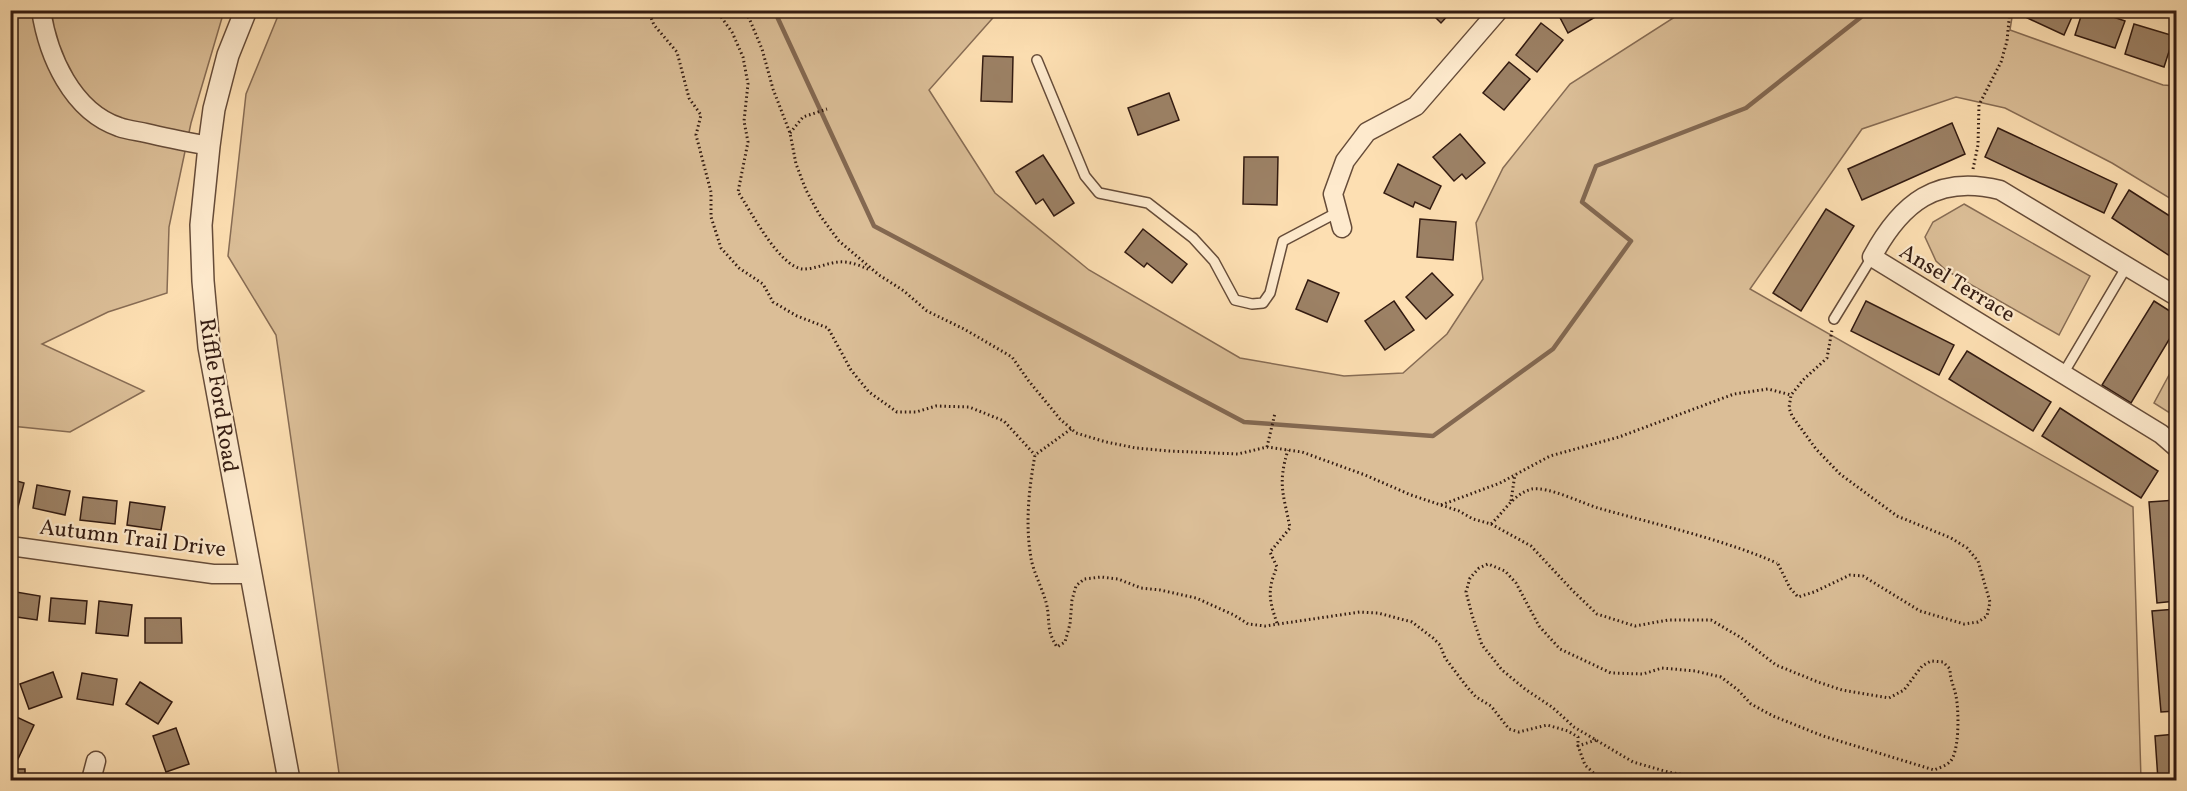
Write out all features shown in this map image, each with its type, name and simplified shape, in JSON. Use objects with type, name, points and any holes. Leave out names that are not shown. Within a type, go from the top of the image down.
[{"type":"street","points":[[41,10],[44,31],[67,85],[98,117],[119,127],[209,146]]},
{"type":"street","name":"Riffle Ford Road","points":[[246,10],[228,55],[214,108],[201,225],[203,281],[209,347],[289,780]]},
{"type":"street","points":[[1340,220],[1333,194],[1345,161],[1367,132],[1416,106],[1499,10]]},
{"type":"street","name":"Ansel Terrace","points":[[2176,296],[2000,190],[1981,185],[1934,190],[1910,204],[1881,240],[1872,257],[2161,434],[2176,447]]},
{"type":"street","name":"Autumn Trail Drive","points":[[10,546],[213,574],[251,573]]},
{"type":"street","points":[[91,780],[96,761]]},
{"type":"lane","points":[[1037,60],[1085,176],[1099,193],[1148,203],[1193,238],[1214,261],[1235,300],[1252,304],[1263,303],[1270,292],[1283,241],[1340,220]]},
{"type":"lane","points":[[1834,319],[1872,257]]},
{"type":"lane","points":[[2063,374],[2127,266]]},
{"type":"path","points":[[648,10],[654,25],[677,52],[689,98],[701,115],[696,135],[711,192],[711,217],[720,248],[740,268],[763,284],[773,302],[797,316],[828,328],[851,370],[869,392],[897,412],[916,412],[936,406],[969,407],[1004,421],[1035,455]]},
{"type":"path","points":[[716,10],[732,32],[742,57],[748,84],[744,121],[748,142],[738,192],[769,243],[789,262],[801,269],[839,261],[851,262],[875,272]]},
{"type":"path","points":[[742,10],[749,18],[762,49],[773,89],[790,133],[796,164],[819,214],[839,241],[875,272],[904,291],[927,311],[1012,357],[1060,419],[1076,433],[1106,442],[1169,451],[1238,454],[1267,447],[1302,452],[1491,524],[1531,546],[1598,614],[1635,626],[1668,620],[1712,620],[1740,637],[1776,665],[1842,690],[1889,698],[1904,690],[1922,666],[1931,661],[1943,662],[1950,669],[1950,680],[1959,713],[1953,757],[1946,765],[1934,770],[1823,736],[1773,716],[1751,704],[1721,677],[1695,671],[1662,668],[1643,674],[1611,673],[1560,649],[1539,626],[1515,583],[1505,571],[1488,564],[1479,568],[1470,578],[1466,592],[1482,645],[1502,670],[1574,727],[1633,762],[1668,772],[1716,780]]},
{"type":"path","points":[[1971,186],[1978,145],[1979,105],[2001,62],[2007,40],[2010,10]]},
{"type":"path","points":[[790,133],[803,117],[827,109]]},
{"type":"path","points":[[1767,557],[1777,563],[1790,588],[1798,597],[1814,592],[1850,574],[1863,576],[1920,610],[1964,624],[1978,622],[1987,616],[1990,602],[1978,561],[1967,548],[1951,538],[1897,516],[1840,474],[1801,431],[1789,408],[1791,395],[1803,380],[1827,358],[1834,319]]},
{"type":"path","points":[[1439,505],[1500,483],[1550,456],[1619,437],[1734,394],[1768,389],[1791,395]]},
{"type":"path","points":[[1267,447],[1275,413]]},
{"type":"path","points":[[1072,429],[1035,455],[1029,500],[1031,560],[1041,582],[1047,606],[1048,630],[1058,647],[1065,642],[1076,586],[1084,579],[1101,577],[1118,579],[1141,588],[1196,598],[1248,624],[1265,626],[1360,612],[1378,613],[1412,622],[1440,645],[1445,658],[1467,687],[1476,697],[1491,706],[1509,729],[1519,732],[1547,726],[1559,727],[1578,737],[1578,746],[1585,765],[1601,780]]},
{"type":"path","points":[[1277,623],[1270,603],[1269,584],[1277,567],[1270,552],[1290,528],[1281,490],[1282,469],[1288,450]]},
{"type":"path","points":[[1511,501],[1515,474]]},
{"type":"path","points":[[1491,524],[1511,501],[1533,489],[1549,491],[1596,507],[1742,548],[1777,563]]},
{"type":"path","points":[[1578,746],[1597,740]]},
{"type":"shaded area","points":[[10,11],[224,11],[191,123],[169,227],[167,293],[108,312],[42,344],[144,391],[70,432],[11,426]]},
{"type":"shaded area","points":[[280,11],[999,11],[929,90],[995,193],[1089,270],[1240,358],[1344,376],[1403,373],[1447,334],[1483,279],[1476,223],[1503,168],[1570,84],[1684,11],[2013,11],[2010,30],[2163,85],[2176,86],[2176,202],[2112,163],[2005,108],[1956,97],[1862,129],[1750,289],[2133,507],[2141,780],[340,780],[276,335],[228,256],[246,94]]},
{"type":"shaded area","points":[[1964,204],[2090,276],[2059,335],[1947,271],[1936,261],[1925,237],[1933,222]]},
{"type":"shaded area","points":[[2176,362],[2176,417],[2154,403]]},
{"type":"building","points":[[1428,10],[1453,10],[1441,23]]},
{"type":"building","points":[[1556,10],[1603,10],[1604,12],[1568,33]]},
{"type":"building","points":[[2026,10],[2075,10],[2064,35],[2023,16]]},
{"type":"building","points":[[2083,10],[2093,10],[2125,21],[2115,48],[2075,35]]},
{"type":"building","points":[[1541,23],[1563,40],[1537,72],[1516,55]]},
{"type":"building","points":[[2134,24],[2174,36],[2164,67],[2125,54]]},
{"type":"building","points":[[983,56],[1013,57],[1012,102],[981,101]]},
{"type":"building","points":[[1509,62],[1530,79],[1504,110],[1483,93]]},
{"type":"building","points":[[1169,93],[1179,120],[1138,135],[1128,108]]},
{"type":"building","points":[[1952,123],[1965,154],[1862,200],[1848,169]]},
{"type":"building","points":[[1998,128],[2117,184],[2104,213],[1985,157]]},
{"type":"building","points":[[1460,134],[1485,163],[1466,179],[1462,174],[1454,181],[1433,157]]},
{"type":"building","points":[[1043,155],[1074,203],[1054,216],[1043,199],[1036,204],[1016,172]]},
{"type":"building","points":[[1244,157],[1278,157],[1277,205],[1243,204]]},
{"type":"building","points":[[1398,164],[1441,186],[1430,209],[1415,202],[1413,207],[1384,193]]},
{"type":"building","points":[[2129,190],[2176,220],[2176,260],[2112,218]]},
{"type":"building","points":[[1826,209],[1854,226],[1801,311],[1773,293]]},
{"type":"building","points":[[1420,219],[1456,222],[1453,260],[1417,257]]},
{"type":"building","points":[[1143,229],[1187,264],[1172,283],[1147,263],[1144,267],[1125,252]]},
{"type":"building","points":[[1432,273],[1453,295],[1426,319],[1406,297]]},
{"type":"building","points":[[1308,280],[1339,293],[1327,322],[1296,309]]},
{"type":"building","points":[[1394,301],[1414,330],[1385,350],[1365,321]]},
{"type":"building","points":[[1866,301],[1954,345],[1939,375],[1851,331]]},
{"type":"building","points":[[2154,301],[2176,315],[2176,328],[2131,403],[2102,385]]},
{"type":"building","points":[[1967,351],[2051,402],[2033,431],[1949,379]]},
{"type":"building","points":[[2060,408],[2158,471],[2141,498],[2042,436]]},
{"type":"building","points":[[10,479],[24,483],[17,511],[10,509]]},
{"type":"building","points":[[37,485],[70,491],[65,515],[33,508]]},
{"type":"building","points":[[83,497],[117,501],[115,524],[80,520]]},
{"type":"building","points":[[2176,500],[2176,601],[2157,603],[2149,502]]},
{"type":"building","points":[[130,502],[165,507],[161,530],[127,525]]},
{"type":"building","points":[[10,591],[40,596],[37,620],[10,616]]},
{"type":"building","points":[[51,598],[87,601],[85,624],[49,621]]},
{"type":"building","points":[[99,601],[132,605],[128,636],[96,633]]},
{"type":"building","points":[[2176,609],[2176,711],[2161,712],[2152,611]]},
{"type":"building","points":[[145,618],[181,618],[182,643],[145,643]]},
{"type":"building","points":[[53,672],[62,697],[29,709],[20,684]]},
{"type":"building","points":[[82,673],[117,679],[113,705],[77,699]]},
{"type":"building","points":[[140,682],[172,702],[158,724],[126,704]]},
{"type":"building","points":[[10,714],[34,725],[18,759],[10,755]]},
{"type":"building","points":[[176,728],[189,764],[166,772],[153,736]]},
{"type":"building","points":[[2176,734],[2176,780],[2158,780],[2155,736]]},
{"type":"building","points":[[10,769],[25,769],[25,780],[10,780]]},
{"type":"waterway","points":[[774,10],[874,226],[1244,422],[1433,436],[1553,349],[1631,241],[1582,202],[1596,166],[1746,108],[1870,10]]}]
